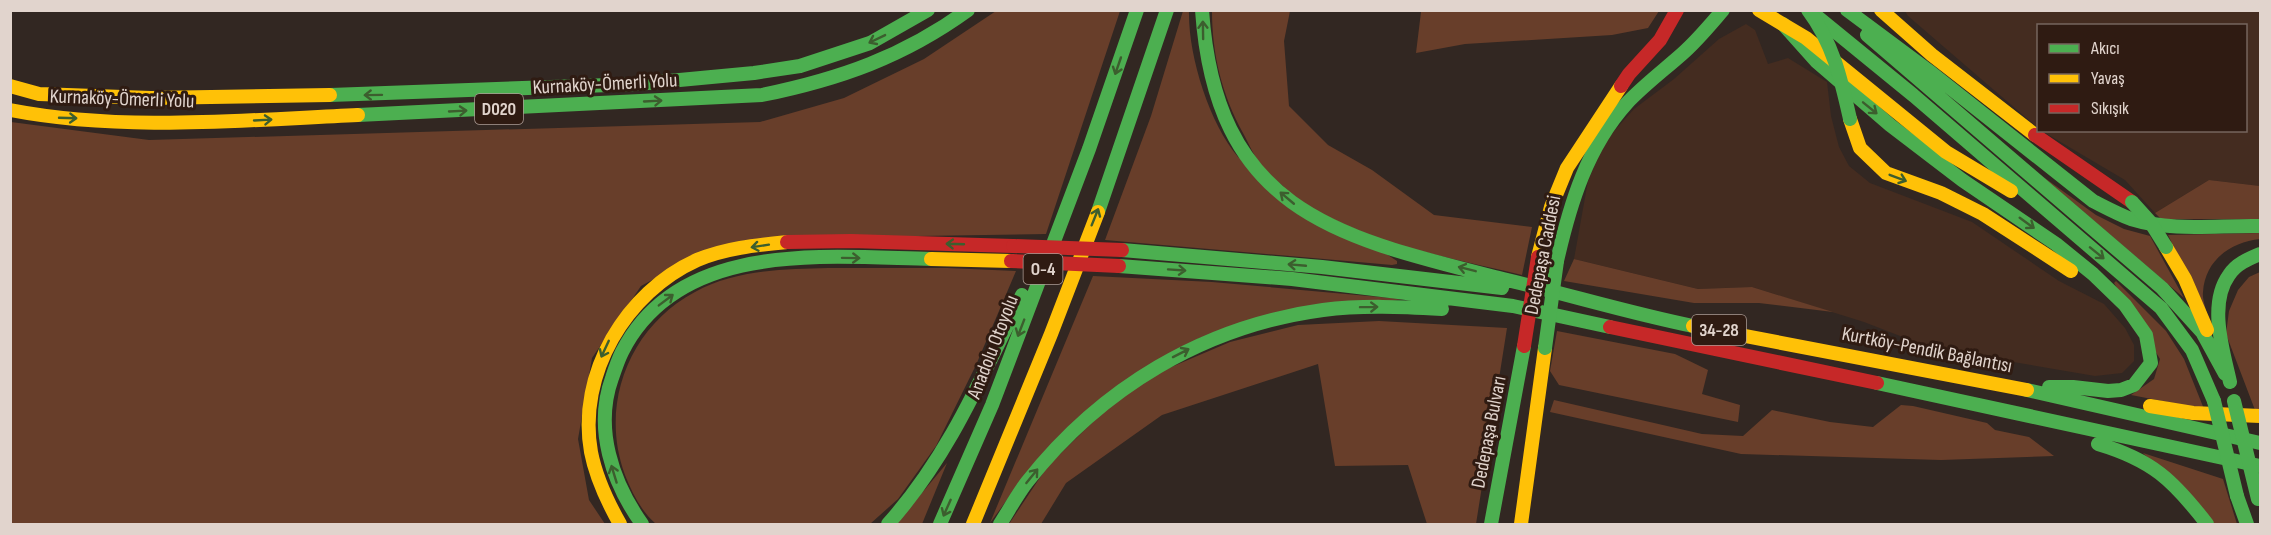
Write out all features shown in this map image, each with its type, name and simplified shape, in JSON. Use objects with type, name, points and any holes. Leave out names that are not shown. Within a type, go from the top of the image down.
[{"type":"main road","name":"Kurnaköy-Ömerli Yolu","points":[[10,86],[39,94],[151,98],[386,94],[636,84],[753,73],[800,66],[870,43],[928,10]]},
{"type":"main road","name":"Kurnaköy-Ömerli Yolu","points":[[10,110],[51,118],[183,123],[762,95],[841,77],[886,61],[968,10]]},
{"type":"main road","name":"Anadolu Otoyolu","points":[[940,525],[992,405],[1089,149],[1137,10]]},
{"type":"main road","name":"O-4","points":[[973,525],[1038,369],[1116,165],[1167,10]]},
{"type":"main road","points":[[1202,10],[1203,43],[1212,89],[1234,138],[1263,177],[1301,209],[1342,232],[1407,255],[1585,300]]},
{"type":"main road","name":"Dedepaşa Caddesi","points":[[1524,346],[1538,257],[1551,207],[1567,168],[1629,74],[1660,40],[1677,10]]},
{"type":"main road","name":"Dedepaşa Caddesi","points":[[1521,525],[1557,261],[1568,214],[1581,175],[1602,136],[1627,103],[1692,45],[1723,10]]},
{"type":"main road","points":[[1759,10],[1806,38],[1946,152],[2047,212]]},
{"type":"main road","points":[[1809,10],[1821,25],[1835,53],[1850,119],[1860,148],[1886,173],[1941,194],[1983,214],[2107,296],[2134,320],[2144,334],[2152,355]]},
{"type":"main road","points":[[1809,10],[1913,95],[2161,308],[2192,350],[2214,401],[2237,496],[2247,525]]},
{"type":"main road","points":[[1839,10],[2085,220],[2177,302],[2202,332],[2230,382]]},
{"type":"main road","points":[[1847,10],[1929,70],[2093,201],[2114,213],[2137,221],[2172,226],[2260,226]]},
{"type":"main road","points":[[1881,10],[1932,55],[2024,128],[2132,202],[2151,223],[2166,246],[2189,289],[2230,382]]},
{"type":"main road","points":[[1783,24],[1796,44],[1868,107],[1968,184],[2021,218],[2101,281],[2123,303],[2141,326],[2150,344],[2152,355],[2143,376],[2124,390],[2102,393],[2079,388],[2010,386]]},
{"type":"main road","points":[[888,525],[919,489],[947,444],[1062,218]]},
{"type":"main road","points":[[620,525],[599,483],[589,440],[594,381],[603,352],[616,329],[632,309],[670,276],[717,254],[776,243],[867,241],[1122,250],[1378,273],[1585,300]]},
{"type":"main road","points":[[2259,503],[2234,401],[2220,331],[2220,294],[2234,268],[2245,258],[2260,254]]},
{"type":"main road","points":[[642,525],[626,505],[616,482],[606,440],[604,416],[607,393],[615,365],[640,322],[664,300],[721,270],[757,261],[806,257],[1011,261],[1119,266],[1292,279],[1502,304],[1585,323]]},
{"type":"main road","name":"Kurtköy-Pendik Bağlantısı","points":[[1585,300],[1639,314],[2010,386],[2260,443]]},
{"type":"main road","points":[[1000,525],[1026,483],[1049,455],[1096,408],[1124,387],[1171,359],[1206,341],[1233,331],[1292,315],[1379,307],[1455,309],[1585,323]]},
{"type":"main road","name":"34-28","points":[[1585,323],[1658,336],[2260,466]]},
{"type":"main road","name":"Dedepaşa Bulvarı","points":[[1491,525],[1524,346]]},
{"type":"main road","points":[[2078,402],[2119,402],[2193,413],[2260,416]]},
{"type":"main road","points":[[2023,415],[2091,442],[2137,457],[2157,468],[2183,494],[2207,525]]},
{"type":"shaded area","points":[[996,11],[1120,11],[1046,234],[786,238],[700,254],[641,286],[592,358],[578,439],[589,500],[605,524],[11,524],[11,122],[149,140],[760,122],[844,98],[924,59]]},
{"type":"shaded area","points":[[1183,11],[1189,11],[1196,68],[1209,107],[1238,157],[1397,261],[1397,264],[1105,240],[1151,116]]},
{"type":"shaded area","points":[[1212,11],[1290,11],[1284,41],[1289,106],[1328,145],[1372,170],[1434,215],[1532,227],[1522,275],[1384,240],[1320,212],[1290,192],[1261,164],[1252,151],[1229,104],[1216,58]]},
{"type":"shaded area","points":[[1419,11],[1659,11],[1648,28],[1612,35],[1465,44],[1416,53],[1421,12]]},
{"type":"shaded area","points":[[1905,11],[2260,11],[2260,186],[2209,180],[2155,213],[2125,180],[2044,132],[2247,132],[2247,24],[2037,24],[2037,127]]},
{"type":"shaded area","points":[[1746,24],[1755,30],[1768,64],[1788,58],[1827,82],[1831,116],[1839,147],[1849,166],[1870,183],[1972,222],[2059,281],[2104,304],[2125,328],[2134,345],[2134,361],[2122,373],[2095,376],[1931,348],[1864,322],[1752,287],[1698,289],[1574,259],[1588,181],[1605,141],[1634,109],[1674,79],[1719,39]]},
{"type":"shaded area","points":[[2042,176],[2096,215],[2124,229],[2150,236],[2184,298]]},
{"type":"shaded area","points":[[2209,180],[2260,186],[2260,219],[2161,219],[2155,213]]},
{"type":"shaded area","points":[[2260,233],[2260,239],[2239,244],[2214,262],[2205,281],[2203,292],[2207,315],[2168,235]]},
{"type":"shaded area","points":[[1574,259],[1698,289],[1752,287],[1833,312],[1759,303],[1694,303],[1564,281]]},
{"type":"shaded area","points":[[828,268],[947,268],[1016,271],[976,365],[936,446],[898,499],[870,524],[656,524],[641,508],[634,495],[625,475],[618,448],[616,422],[618,396],[626,370],[637,347],[672,307],[710,285],[760,272]]},
{"type":"shaded area","points":[[2260,272],[2260,409],[2255,410],[2226,334],[2229,311],[2238,290],[2249,277]]},
{"type":"shaded area","points":[[1093,276],[1212,282],[1402,299],[1199,338],[1028,471],[990,523]]},
{"type":"shaded area","points":[[2116,281],[2166,331],[2184,359],[2204,409],[2131,395],[2154,379],[2160,359],[2114,283]]},
{"type":"shaded area","points":[[1379,321],[1507,328],[1476,524],[1427,524],[1408,465],[1335,466],[1318,364],[1162,415],[1066,483],[1041,524],[1009,524],[1047,467],[1106,409],[1155,374],[1230,342],[1298,325]]},
{"type":"shaded area","points":[[1557,331],[1675,354],[1708,370],[1702,394],[1740,405],[1738,422],[1559,385],[1550,371]]},
{"type":"shaded area","points":[[1554,400],[1702,434],[1743,436],[1772,410],[1830,422],[1873,427],[1901,405],[1913,406],[1987,423],[1995,430],[2029,437],[2054,456],[1941,460],[1741,454],[1550,412]]},
{"type":"shaded area","points":[[2143,453],[2223,479],[2237,524],[2214,524]]},
{"type":"shaded area","points":[[947,463],[922,524],[896,524]]},
{"type":"traffic: fast","points":[[330,95],[637,84],[754,73],[800,66],[870,43],[928,10]]},
{"type":"traffic: fast","points":[[358,115],[762,95],[818,82],[870,64],[919,41],[968,10]]},
{"type":"traffic: fast","points":[[940,524],[992,405],[1089,149],[1137,10]]},
{"type":"traffic: fast","points":[[1098,212],[1167,10]]},
{"type":"traffic: fast","points":[[1202,10],[1212,78],[1231,131],[1259,172],[1295,204],[1338,228],[1387,248],[1442,264],[1693,326]]},
{"type":"traffic: fast","points":[[1557,261],[1574,198],[1601,138],[1627,103],[1688,49],[1723,10]]},
{"type":"traffic: fast","points":[[1808,10],[1830,48],[1850,119]]},
{"type":"traffic: fast","points":[[1847,10],[1929,71],[2093,201],[2116,213],[2147,223],[2195,227],[2260,226]]},
{"type":"traffic: fast","points":[[1815,15],[1913,95],[2161,308],[2192,350],[2214,401]]},
{"type":"traffic: fast","points":[[1783,24],[1817,62],[1890,125],[1962,180],[2056,244],[2093,274],[2125,305],[2146,335],[2151,363],[2134,385],[2121,390],[2108,391],[2049,387]]},
{"type":"traffic: fast","points":[[1867,35],[2162,288],[2202,332],[2225,374]]},
{"type":"traffic: fast","points":[[2132,202],[2151,223],[2166,247]]},
{"type":"traffic: fast","points":[[1122,250],[1322,267],[1502,288]]},
{"type":"traffic: fast","points":[[2230,382],[2219,327],[2219,299],[2232,271],[2243,262],[2260,254]]},
{"type":"traffic: fast","points":[[642,524],[631,508],[615,473],[609,454],[605,416],[607,397],[619,358],[647,315],[680,290],[717,272],[759,262],[847,257],[931,259]]},
{"type":"traffic: fast","points":[[1545,348],[1557,261]]},
{"type":"traffic: fast","points":[[1119,266],[1292,279],[1513,306],[1610,327]]},
{"type":"traffic: fast","points":[[888,524],[910,498],[947,443],[1022,295]]},
{"type":"traffic: fast","points":[[1000,524],[1027,482],[1056,448],[1088,418],[1122,390],[1158,367],[1197,347],[1237,330],[1279,318],[1323,310],[1368,307],[1442,309]]},
{"type":"traffic: fast","points":[[1491,524],[1524,346]]},
{"type":"traffic: fast","points":[[1877,383],[2260,466]]},
{"type":"traffic: fast","points":[[2027,390],[2260,443]]},
{"type":"traffic: fast","points":[[2214,401],[2237,496]]},
{"type":"traffic: fast","points":[[2234,401],[2258,499]]},
{"type":"traffic: fast","points":[[2098,444],[2133,457],[2160,474],[2183,495],[2207,524]]},
{"type":"traffic: fast","points":[[2237,496],[2247,524]]},
{"type":"traffic: slow","points":[[1759,10],[1806,38],[1946,152],[2011,191]]},
{"type":"traffic: slow","points":[[1881,10],[1932,55],[2035,135]]},
{"type":"traffic: slow","points":[[10,86],[39,94],[151,98],[330,95]]},
{"type":"traffic: slow","points":[[1538,257],[1551,207],[1567,168],[1621,86]]},
{"type":"traffic: slow","points":[[10,110],[53,117],[140,123],[358,115]]},
{"type":"traffic: slow","points":[[1850,119],[1860,148],[1886,173],[1941,193],[1983,214],[2071,271]]},
{"type":"traffic: slow","points":[[973,524],[1098,212]]},
{"type":"traffic: slow","points":[[620,524],[606,498],[596,471],[591,452],[589,423],[592,394],[600,365],[612,339],[629,314],[671,274],[708,256],[730,250],[787,242]]},
{"type":"traffic: slow","points":[[2166,247],[2185,279],[2207,330]]},
{"type":"traffic: slow","points":[[931,259],[1011,261]]},
{"type":"traffic: slow","points":[[1693,326],[2027,390]]},
{"type":"traffic: slow","points":[[1521,524],[1545,348]]},
{"type":"traffic: slow","points":[[2150,406],[2193,413],[2260,416]]},
{"type":"traffic: jam","points":[[1621,86],[1660,40],[1677,10]]},
{"type":"traffic: jam","points":[[2035,135],[2132,202]]},
{"type":"traffic: jam","points":[[787,242],[851,241],[1013,246]]},
{"type":"traffic: jam","points":[[1013,246],[1122,250]]},
{"type":"traffic: jam","points":[[1524,346],[1538,257]]},
{"type":"traffic: jam","points":[[1011,261],[1119,266]]},
{"type":"traffic: jam","points":[[1610,327],[1877,383]]}]
